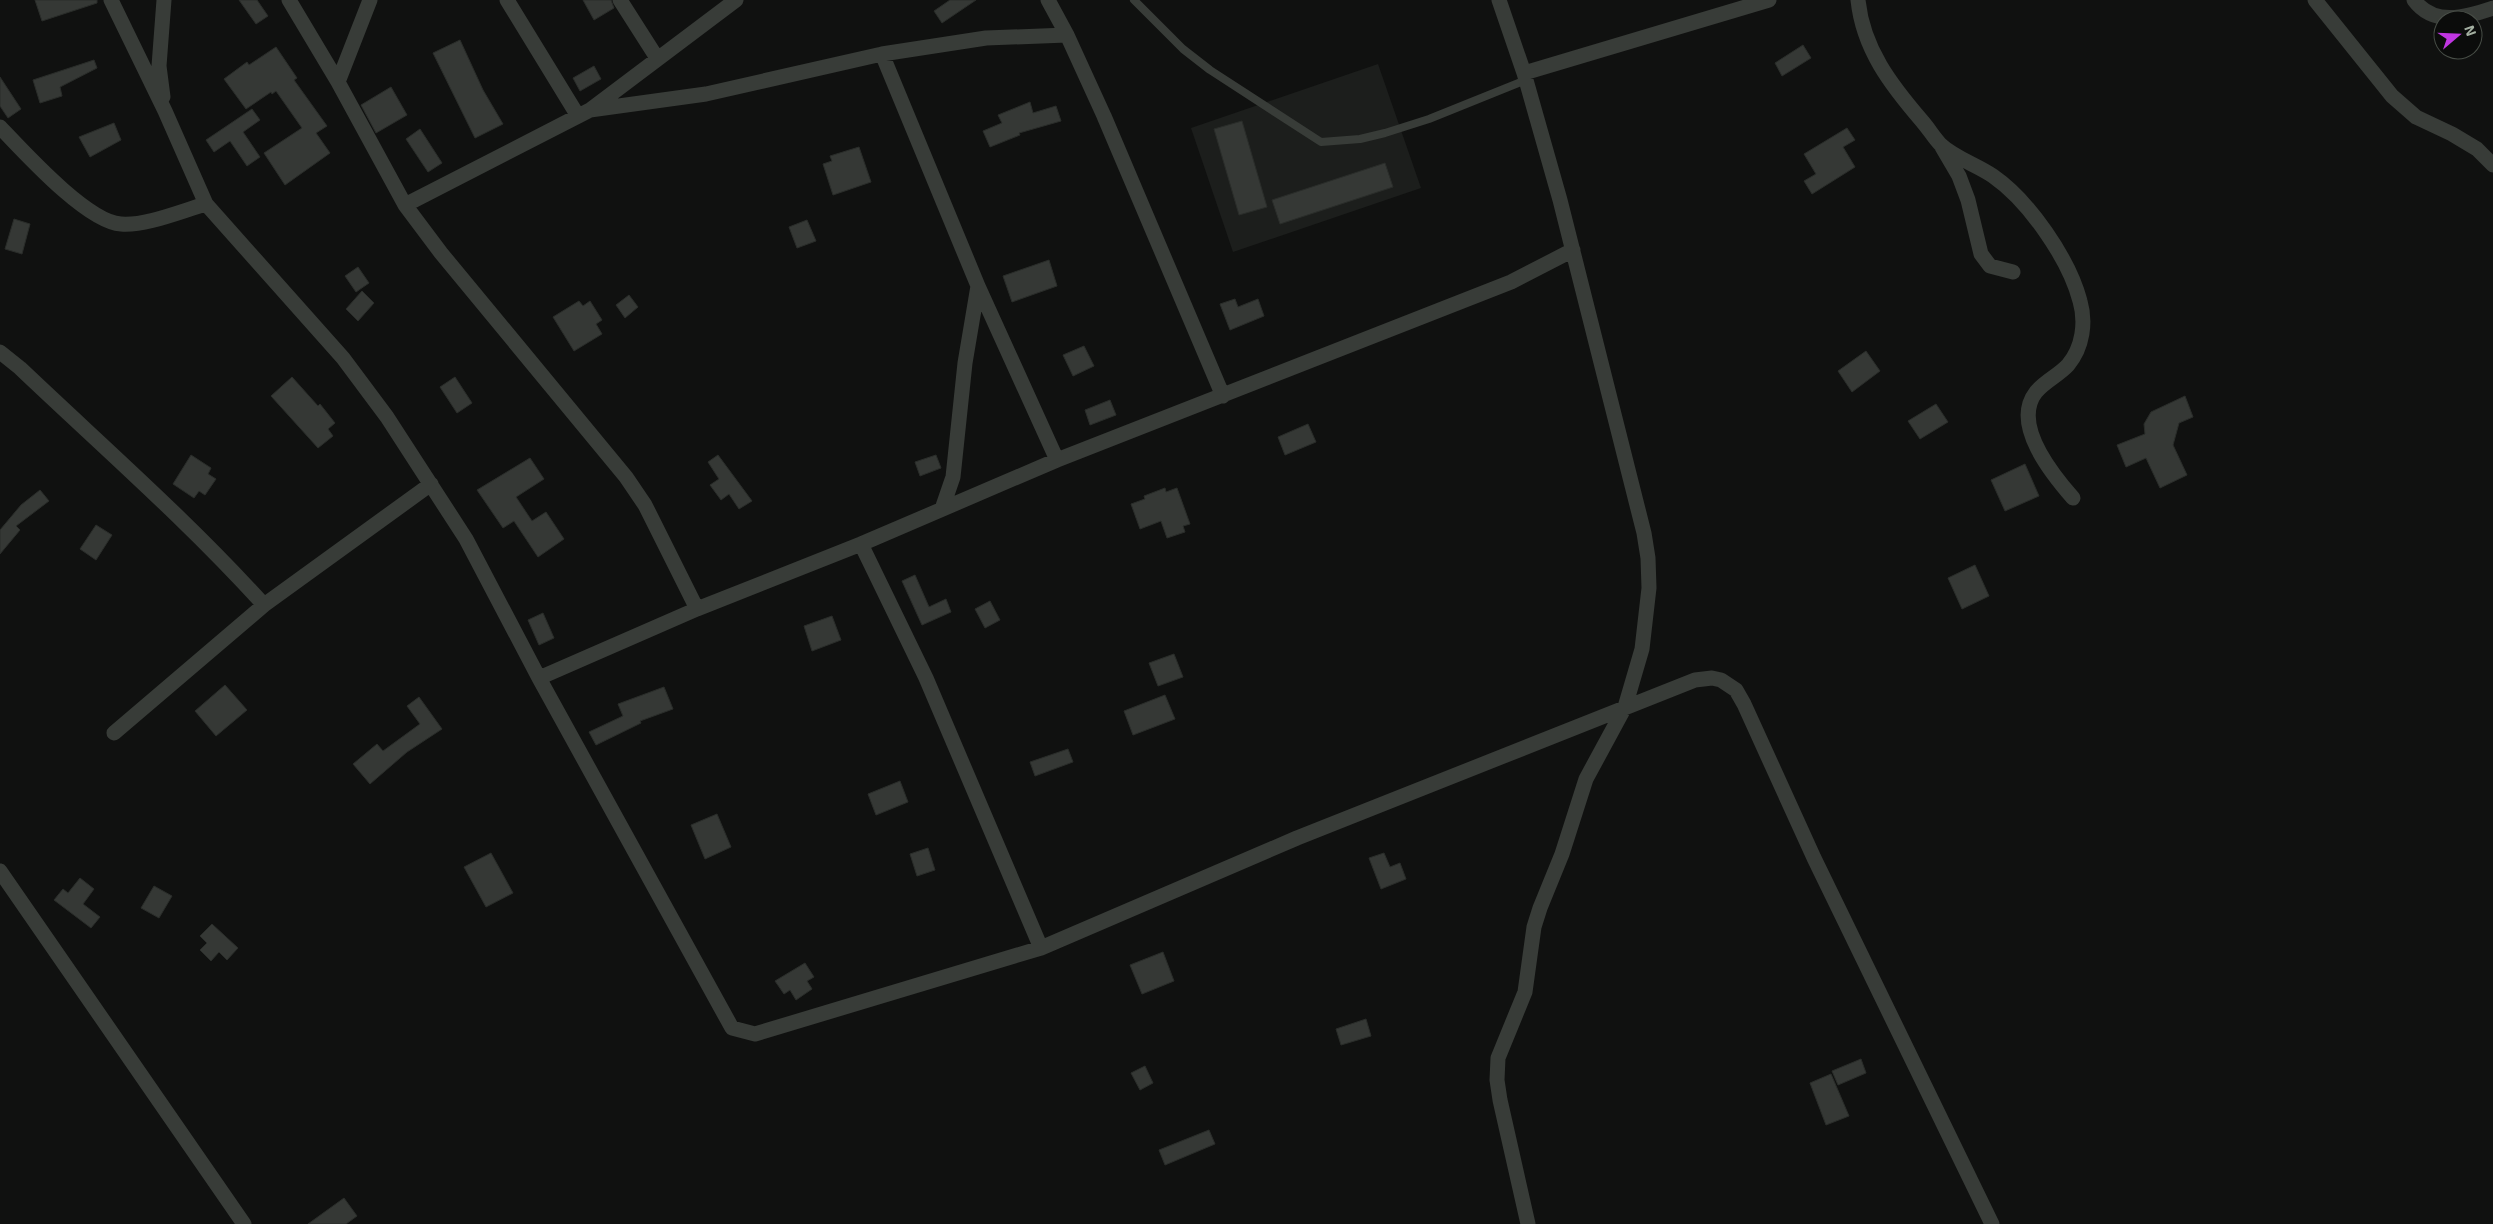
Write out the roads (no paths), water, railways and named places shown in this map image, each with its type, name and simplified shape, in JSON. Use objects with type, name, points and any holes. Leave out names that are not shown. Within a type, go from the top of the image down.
[{"type":"street","points":[[111,0],[165,111],[206,204],[343,358],[387,417],[486,574],[539,678],[732,1028],[756,1034],[1041,948],[1297,838],[1695,680],[1712,678],[1721,680],[1736,690],[1814,858],[1992,1224]]},
{"type":"street","points":[[164,0],[159,66],[165,111]]},
{"type":"street","points":[[290,0],[338,82],[405,205],[441,253],[626,476],[645,505],[697,609]]},
{"type":"street","points":[[338,82],[370,0]]},
{"type":"street","points":[[507,0],[584,113]]},
{"type":"street","points":[[620,0],[657,58]]},
{"type":"street","points":[[405,205],[584,113],[736,0]]},
{"type":"street","points":[[1048,0],[1067,35],[1223,396]]},
{"type":"street","points":[[1499,0],[1525,77],[1573,250],[1644,533],[1648,558],[1649,588],[1642,649],[1625,707],[1586,779],[1562,854],[1534,927],[1525,992],[1498,1058],[1497,1080],[1500,1100],[1528,1224]]},
{"type":"street","points":[[1525,77],[1769,0]]},
{"type":"street","points":[[1858,0],[1864,32],[1875,60],[1900,96],[1942,145],[1959,176],[1968,200],[1981,254],[1990,266],[2013,272]]},
{"type":"street","points":[[2315,0],[2392,96],[2416,117],[2452,134],[2477,149],[2493,165]]},
{"type":"street","points":[[2414,0],[2417,4],[2437,16],[2462,18],[2493,8]]},
{"type":"street","points":[[584,113],[706,94],[882,54],[986,38],[1067,35]]},
{"type":"street","points":[[882,54],[978,286],[1057,460]]},
{"type":"street","points":[[0,127],[34,163],[93,215],[112,223],[140,223],[206,204]]},
{"type":"street","points":[[1942,145],[1996,178],[2017,199],[2040,224],[2056,248],[2078,292],[2085,318],[2083,332],[2068,364],[2036,392],[2028,416],[2032,436],[2040,456],[2073,498]]},
{"type":"street","points":[[539,678],[697,609],[861,544],[1057,460],[1511,282],[1573,250]]},
{"type":"street","points":[[942,509],[953,477],[965,363],[978,286]]},
{"type":"street","points":[[0,352],[20,368],[164,504],[231,569],[264,606]]},
{"type":"street","points":[[114,733],[264,606],[431,484]]},
{"type":"street","points":[[861,544],[926,678],[1041,948]]},
{"type":"street","points":[[0,871],[244,1224]]},
{"type":"lane","points":[[1134,0],[1183,49],[1210,70],[1321,142],[1360,139],[1429,119],[1525,77]]}]
